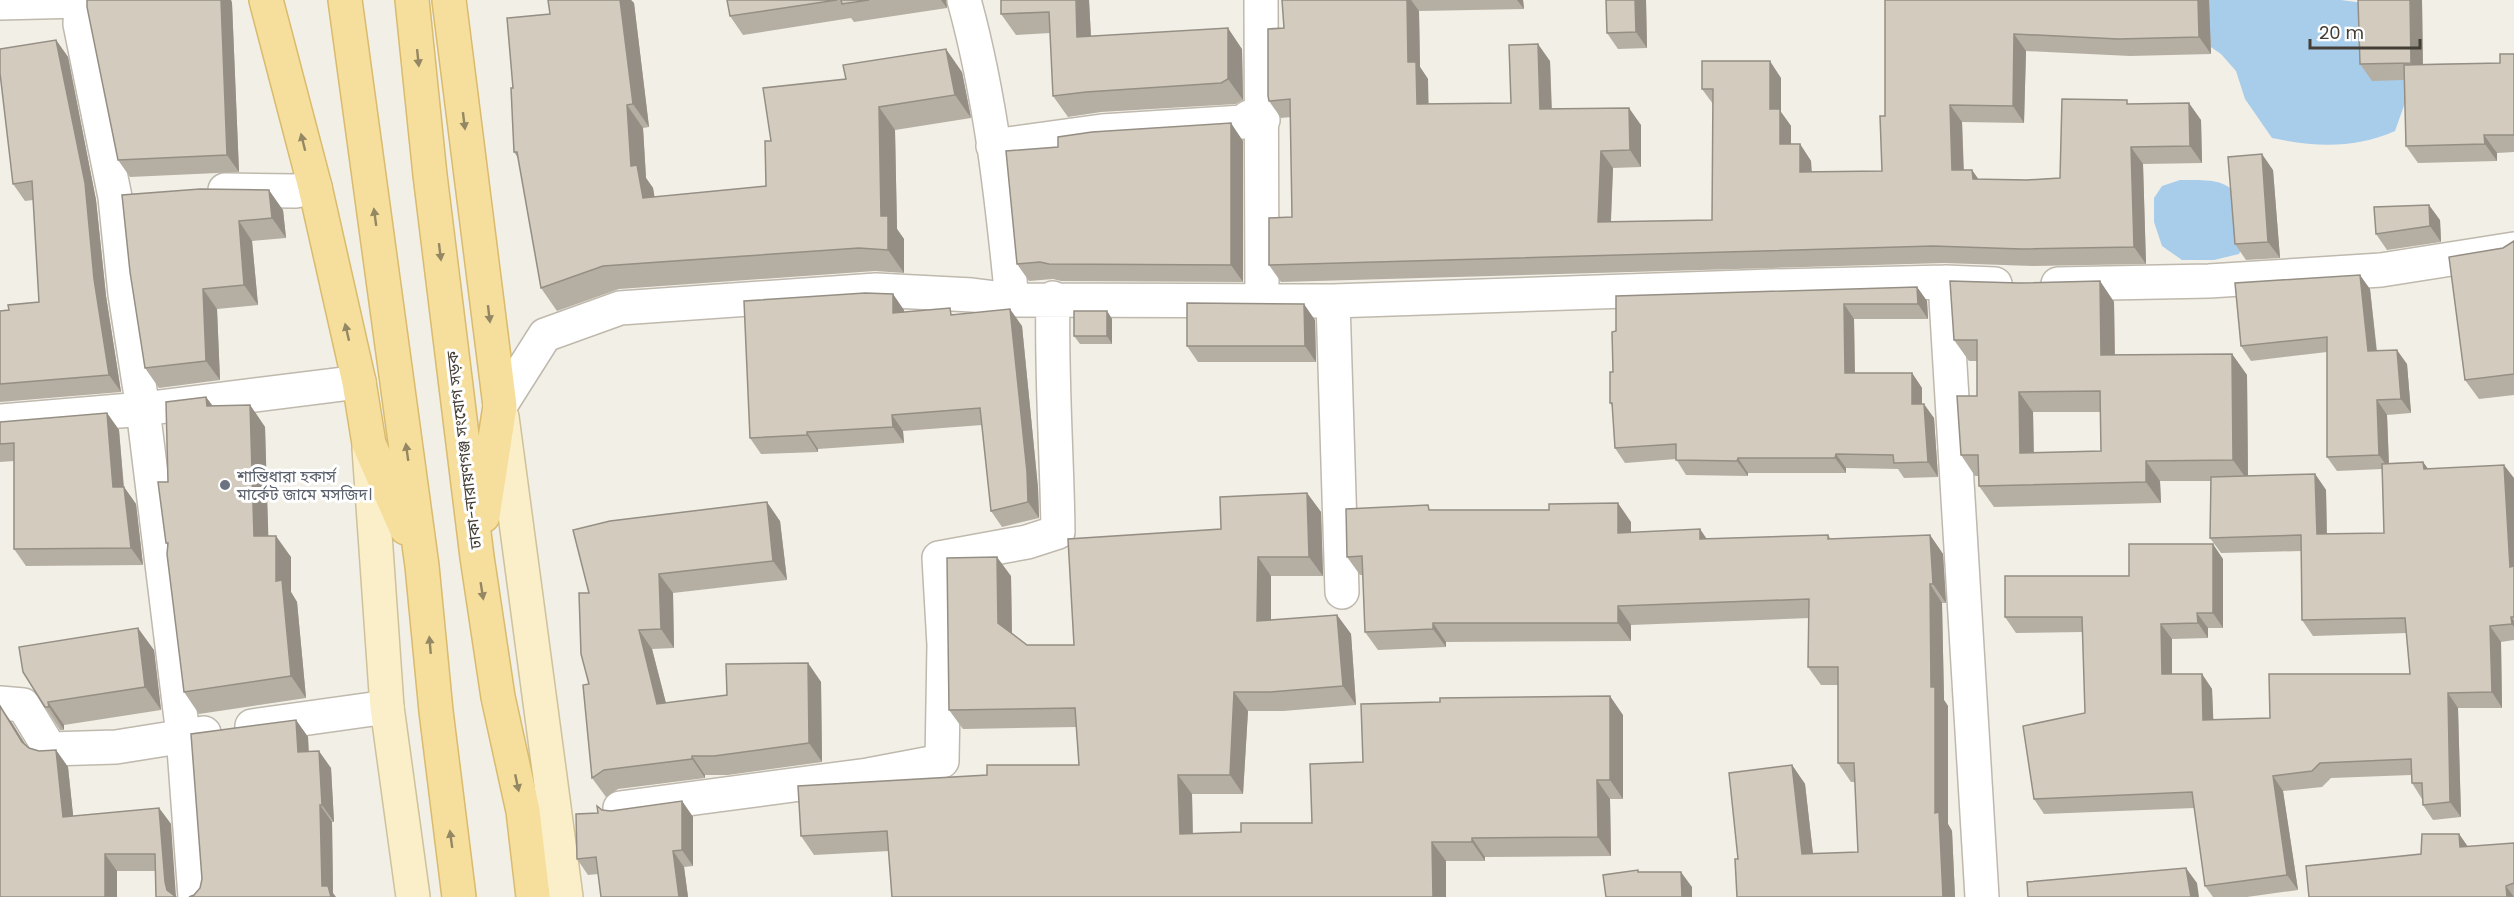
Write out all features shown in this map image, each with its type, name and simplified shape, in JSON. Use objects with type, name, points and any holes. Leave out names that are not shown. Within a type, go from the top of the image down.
[{"type":"main road","points":[[266,0],[315,187],[358,382],[369,444],[423,566]]},
{"type":"main road","points":[[345,0],[423,566],[437,722],[459,897]]},
{"type":"main road","name":"ঢাকা-নারায়ণগঞ্জ সংযোগ সড়ক","points":[[412,0],[430,175],[477,557],[498,697],[523,811],[533,897]]},
{"type":"main road","points":[[449,0],[500,406],[477,557]]},
{"type":"street","points":[[964,0],[980,55],[1003,202],[1012,300]]},
{"type":"street","points":[[1261,0],[1262,300]]},
{"type":"street","points":[[0,3],[81,1],[80,24],[115,197],[125,294],[143,409],[183,735],[195,897]]},
{"type":"street","points":[[993,146],[1102,131],[1243,122],[1249,117],[1263,120]]},
{"type":"street","points":[[192,192],[295,191],[315,187]]},
{"type":"street","points":[[115,197],[148,195]]},
{"type":"street","points":[[566,897],[500,406],[545,334],[620,308],[876,291],[972,295],[1012,300],[1053,298],[1333,301],[1945,282],[2028,285],[2210,281],[2381,270],[2514,249]]},
{"type":"street","points":[[1945,282],[1982,897]]},
{"type":"street","points":[[620,808],[868,775],[942,761],[944,645],[939,558],[1027,542],[1058,532],[1052,362],[1053,298]]},
{"type":"street","points":[[1333,301],[1342,592]]},
{"type":"street","points":[[0,421],[143,409],[358,382]]},
{"type":"street","points":[[369,444],[387,707],[413,897]]},
{"type":"street","points":[[0,703],[23,705],[50,749],[116,747],[183,735],[387,707]]},
{"type":"water","points":[[2188,0],[2341,0],[2378,5],[2404,36],[2406,100],[2395,131],[2365,141],[2334,145],[2272,138],[2245,99],[2236,71],[2221,54],[2202,41]]},
{"type":"water","points":[[2180,180],[2221,183],[2235,193],[2244,213],[2247,230],[2239,254],[2214,260],[2182,260],[2162,246],[2154,222],[2154,198],[2162,186]]},
{"type":"building","points":[[87,0],[221,0],[227,155],[118,160]]},
{"type":"building","points":[[548,0],[620,0],[633,104],[627,105],[631,166],[637,165],[643,198],[766,186],[765,141],[771,141],[763,88],[846,79],[843,65],[946,49],[955,95],[879,107],[881,216],[888,216],[888,250],[859,248],[603,266],[541,288],[517,152],[514,152],[511,88],[513,88],[507,18],[550,14]]},
{"type":"building","points":[[727,0],[837,0],[730,16]]},
{"type":"building","points":[[841,0],[869,0],[842,4]]},
{"type":"building","points":[[1001,0],[1076,0],[1077,37],[1228,28],[1228,79],[1221,83],[1053,96],[1049,12],[1001,14]]},
{"type":"building","points":[[1282,0],[1407,0],[1408,62],[1416,62],[1417,104],[1511,103],[1509,45],[1538,44],[1540,109],[1629,108],[1630,150],[1601,151],[1598,222],[1712,220],[1713,89],[1702,89],[1702,61],[1770,61],[1770,109],[1780,109],[1780,144],[1800,144],[1800,172],[1882,171],[1880,116],[1885,116],[1885,0],[2198,0],[2199,37],[2118,39],[2014,34],[2013,106],[1950,105],[1952,170],[1972,170],[1973,179],[2060,178],[2062,99],[2127,100],[2127,104],[2189,103],[2190,146],[2131,147],[2134,247],[2021,249],[1933,246],[1269,265],[1269,218],[1292,217],[1290,99],[1269,101],[1268,96],[1268,29],[1284,28]]},
{"type":"building","points":[[1606,0],[1635,0],[1636,32],[1607,33]]},
{"type":"building","points":[[2358,0],[2410,0],[2411,63],[2360,64]]},
{"type":"building","points":[[56,40],[85,183],[94,279],[109,375],[0,384],[0,311],[9,310],[8,305],[39,302],[32,181],[13,184],[0,73],[0,49]]},
{"type":"building","points":[[2500,54],[2514,54],[2514,135],[2484,135],[2485,144],[2406,146],[2404,65],[2500,63]]},
{"type":"building","points":[[1231,123],[1231,265],[1049,264],[1040,262],[1017,264],[1006,151],[1058,147],[1058,137],[1092,132]]},
{"type":"building","points":[[2262,154],[2268,242],[2235,244],[2228,157]]},
{"type":"building","points":[[200,189],[269,190],[272,218],[239,221],[244,285],[203,289],[206,361],[145,368],[130,272],[122,195]]},
{"type":"building","points":[[2429,205],[2430,226],[2376,234],[2374,207]]},
{"type":"building","points":[[2514,241],[2514,374],[2465,380],[2449,257],[2503,248]]},
{"type":"building","points":[[2360,275],[2368,351],[2397,350],[2401,399],[2377,400],[2379,455],[2327,457],[2327,337],[2241,346],[2235,283]]},
{"type":"building","points":[[1950,281],[2019,283],[2100,281],[2101,355],[2232,354],[2233,460],[2146,461],[2146,482],[1979,486],[1978,455],[1961,455],[1957,396],[1977,396],[1977,340],[1954,340]],"holes":[[[2100,391],[2101,451],[2020,453],[2019,392]]]},
{"type":"building","points":[[1917,287],[1918,304],[1844,304],[1845,373],[1912,373],[1912,404],[1924,404],[1928,462],[1894,463],[1893,455],[1836,454],[1835,458],[1676,460],[1676,444],[1615,448],[1612,403],[1610,403],[1610,372],[1613,372],[1612,332],[1616,331],[1616,296]]},
{"type":"building","points":[[865,293],[893,294],[893,313],[950,308],[951,315],[1010,309],[1028,502],[991,511],[980,408],[892,415],[893,427],[750,438],[744,301]]},
{"type":"building","points":[[1187,303],[1304,304],[1305,346],[1187,346]]},
{"type":"building","points":[[1074,311],[1107,311],[1107,336],[1074,336]]},
{"type":"building","points":[[206,397],[207,406],[250,405],[254,536],[276,536],[276,581],[282,580],[291,676],[184,692],[167,554],[168,543],[166,543],[158,482],[168,482],[166,402]]},
{"type":"building","points":[[107,413],[113,487],[124,487],[131,548],[14,549],[14,443],[0,444],[0,422]]},
{"type":"building","points":[[2423,462],[2424,469],[2504,465],[2510,567],[2514,566],[2512,624],[2490,626],[2492,692],[2448,693],[2450,802],[2423,805],[2422,783],[2412,783],[2411,759],[2320,763],[2312,771],[2273,776],[2287,875],[2205,886],[2192,792],[2034,799],[2023,726],[2085,713],[2082,617],[2005,617],[2005,576],[2129,576],[2129,544],[2213,544],[2213,613],[2197,613],[2198,623],[2161,624],[2162,674],[2202,674],[2203,720],[2270,718],[2269,674],[2410,674],[2405,618],[2302,620],[2301,535],[2210,538],[2211,477],[2315,474],[2317,534],[2384,533],[2382,464]]},
{"type":"building","points":[[1307,493],[1309,557],[1258,557],[1257,621],[1337,615],[1343,686],[1270,692],[1234,692],[1230,775],[1178,775],[1180,834],[1241,832],[1241,823],[1312,823],[1310,764],[1363,762],[1361,704],[1440,702],[1440,698],[1610,696],[1610,780],[1597,780],[1598,837],[1472,838],[1472,842],[1432,842],[1433,897],[892,897],[887,831],[801,836],[798,786],[987,775],[987,765],[1079,765],[1075,708],[949,710],[947,558],[997,557],[998,623],[1027,645],[1074,645],[1068,539],[1221,529],[1220,497]]},
{"type":"building","points":[[767,502],[773,561],[659,574],[661,629],[639,630],[657,704],[727,695],[726,664],[808,663],[809,743],[714,756],[692,756],[692,759],[604,770],[592,778],[583,685],[589,684],[581,654],[579,593],[589,593],[573,530],[610,521]]},
{"type":"building","points":[[1618,503],[1618,533],[1700,529],[1700,539],[1828,535],[1828,539],[1930,535],[1933,584],[1930,584],[1931,687],[1935,687],[1935,813],[1939,812],[1943,897],[1737,897],[1735,859],[1738,859],[1729,773],[1792,765],[1802,854],[1858,852],[1854,763],[1838,763],[1838,667],[1808,667],[1809,599],[1618,606],[1618,623],[1433,623],[1433,629],[1365,632],[1362,556],[1347,557],[1346,509],[1428,505],[1429,510],[1549,510],[1549,504]]},
{"type":"building","points":[[138,628],[145,687],[48,702],[49,707],[45,707],[23,672],[19,647]]},
{"type":"building","points":[[0,706],[22,742],[29,748],[39,751],[56,750],[63,817],[159,808],[165,882],[167,890],[176,897],[156,897],[155,854],[105,854],[105,897],[0,897]]},
{"type":"building","points":[[296,720],[298,752],[319,751],[322,886],[328,886],[331,897],[189,897],[200,888],[202,879],[191,734]]},
{"type":"building","points":[[682,801],[682,850],[673,851],[679,897],[601,897],[596,857],[577,859],[576,814],[598,813],[597,806],[602,810],[611,811]]},
{"type":"building","points":[[2422,834],[2459,834],[2460,847],[2514,843],[2514,883],[2506,886],[2507,897],[2309,897],[2306,866],[2421,854]]},
{"type":"building","points":[[2186,868],[2191,897],[2028,897],[2027,882]]},
{"type":"building","points":[[1638,870],[1638,872],[1681,872],[1682,897],[1606,897],[1603,875]]},
{"type":"place","name":"শান্তিধারা হকার্স মার্কেট জামে মসজিদ।","points":[[225,485]]}]
